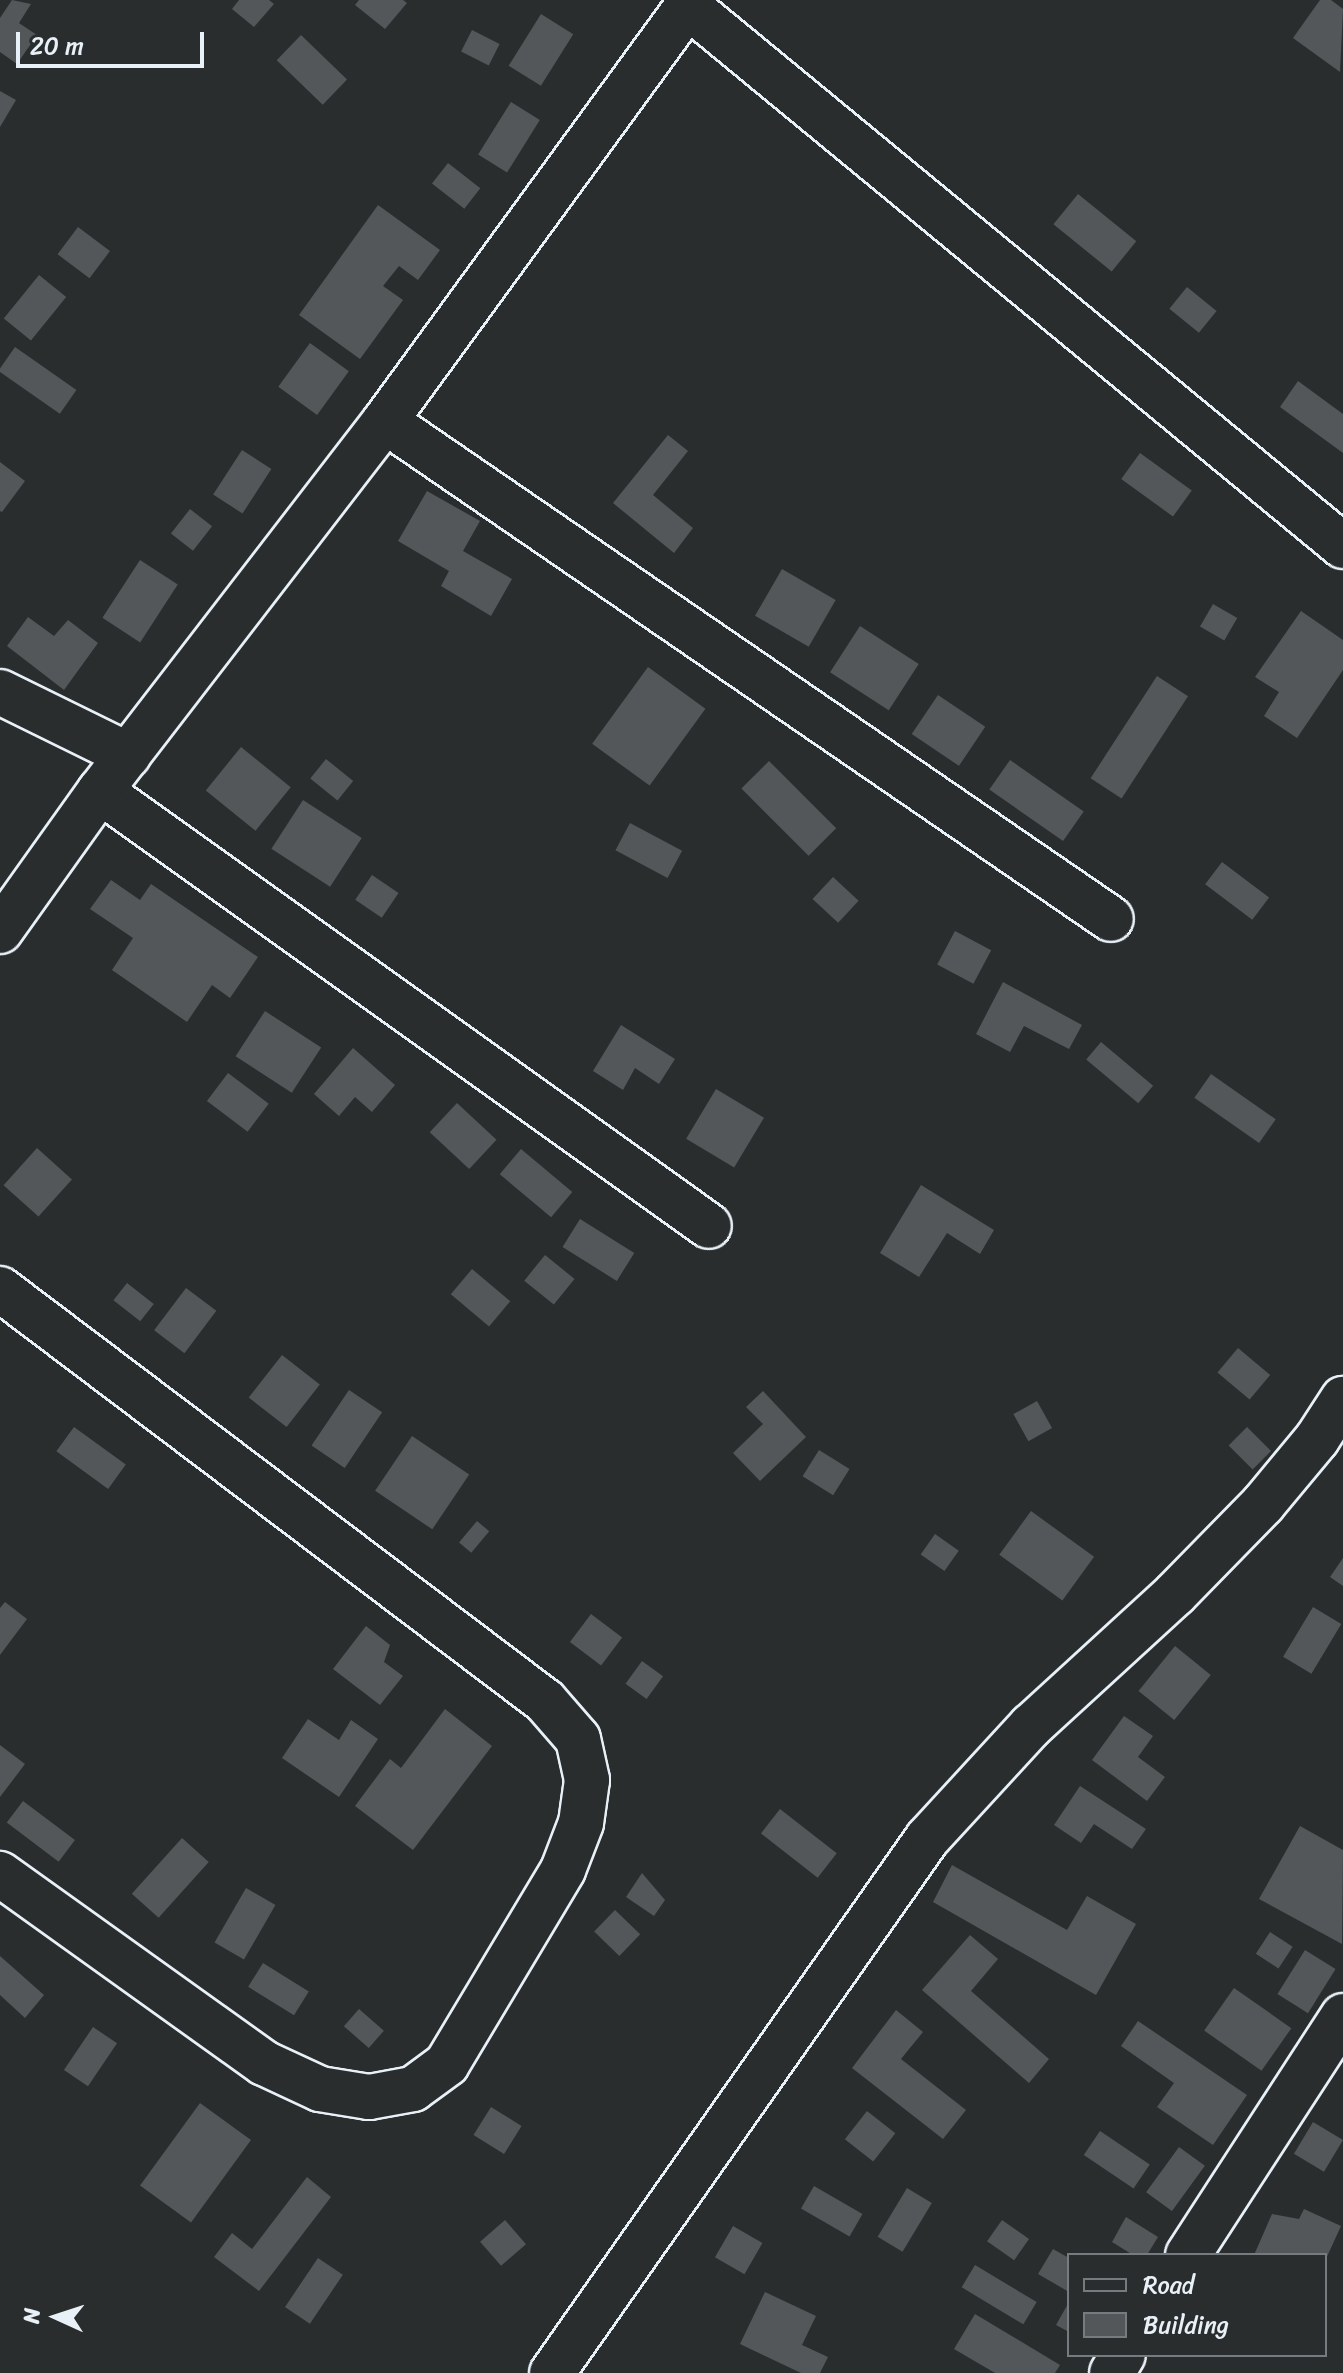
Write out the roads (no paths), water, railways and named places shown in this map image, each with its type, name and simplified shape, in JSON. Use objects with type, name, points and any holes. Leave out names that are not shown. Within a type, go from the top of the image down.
[{"type":"street","points":[[0,931],[100,791],[385,421],[690,3],[1343,546]]},
{"type":"street","points":[[385,421],[1111,919]]},
{"type":"street","points":[[0,692],[128,755]]},
{"type":"street","points":[[100,791],[709,1226]]},
{"type":"street","points":[[0,1289],[545,1701],[578,1739],[587,1780],[581,1823],[563,1870],[447,2064],[413,2089],[369,2097],[320,2089],[264,2063],[0,1874]]},
{"type":"street","points":[[552,2373],[927,1839],[1031,1726],[1175,1594],[1263,1504],[1317,1439],[1343,1399]]},
{"type":"street","points":[[1189,2253],[1343,2016]]}]
